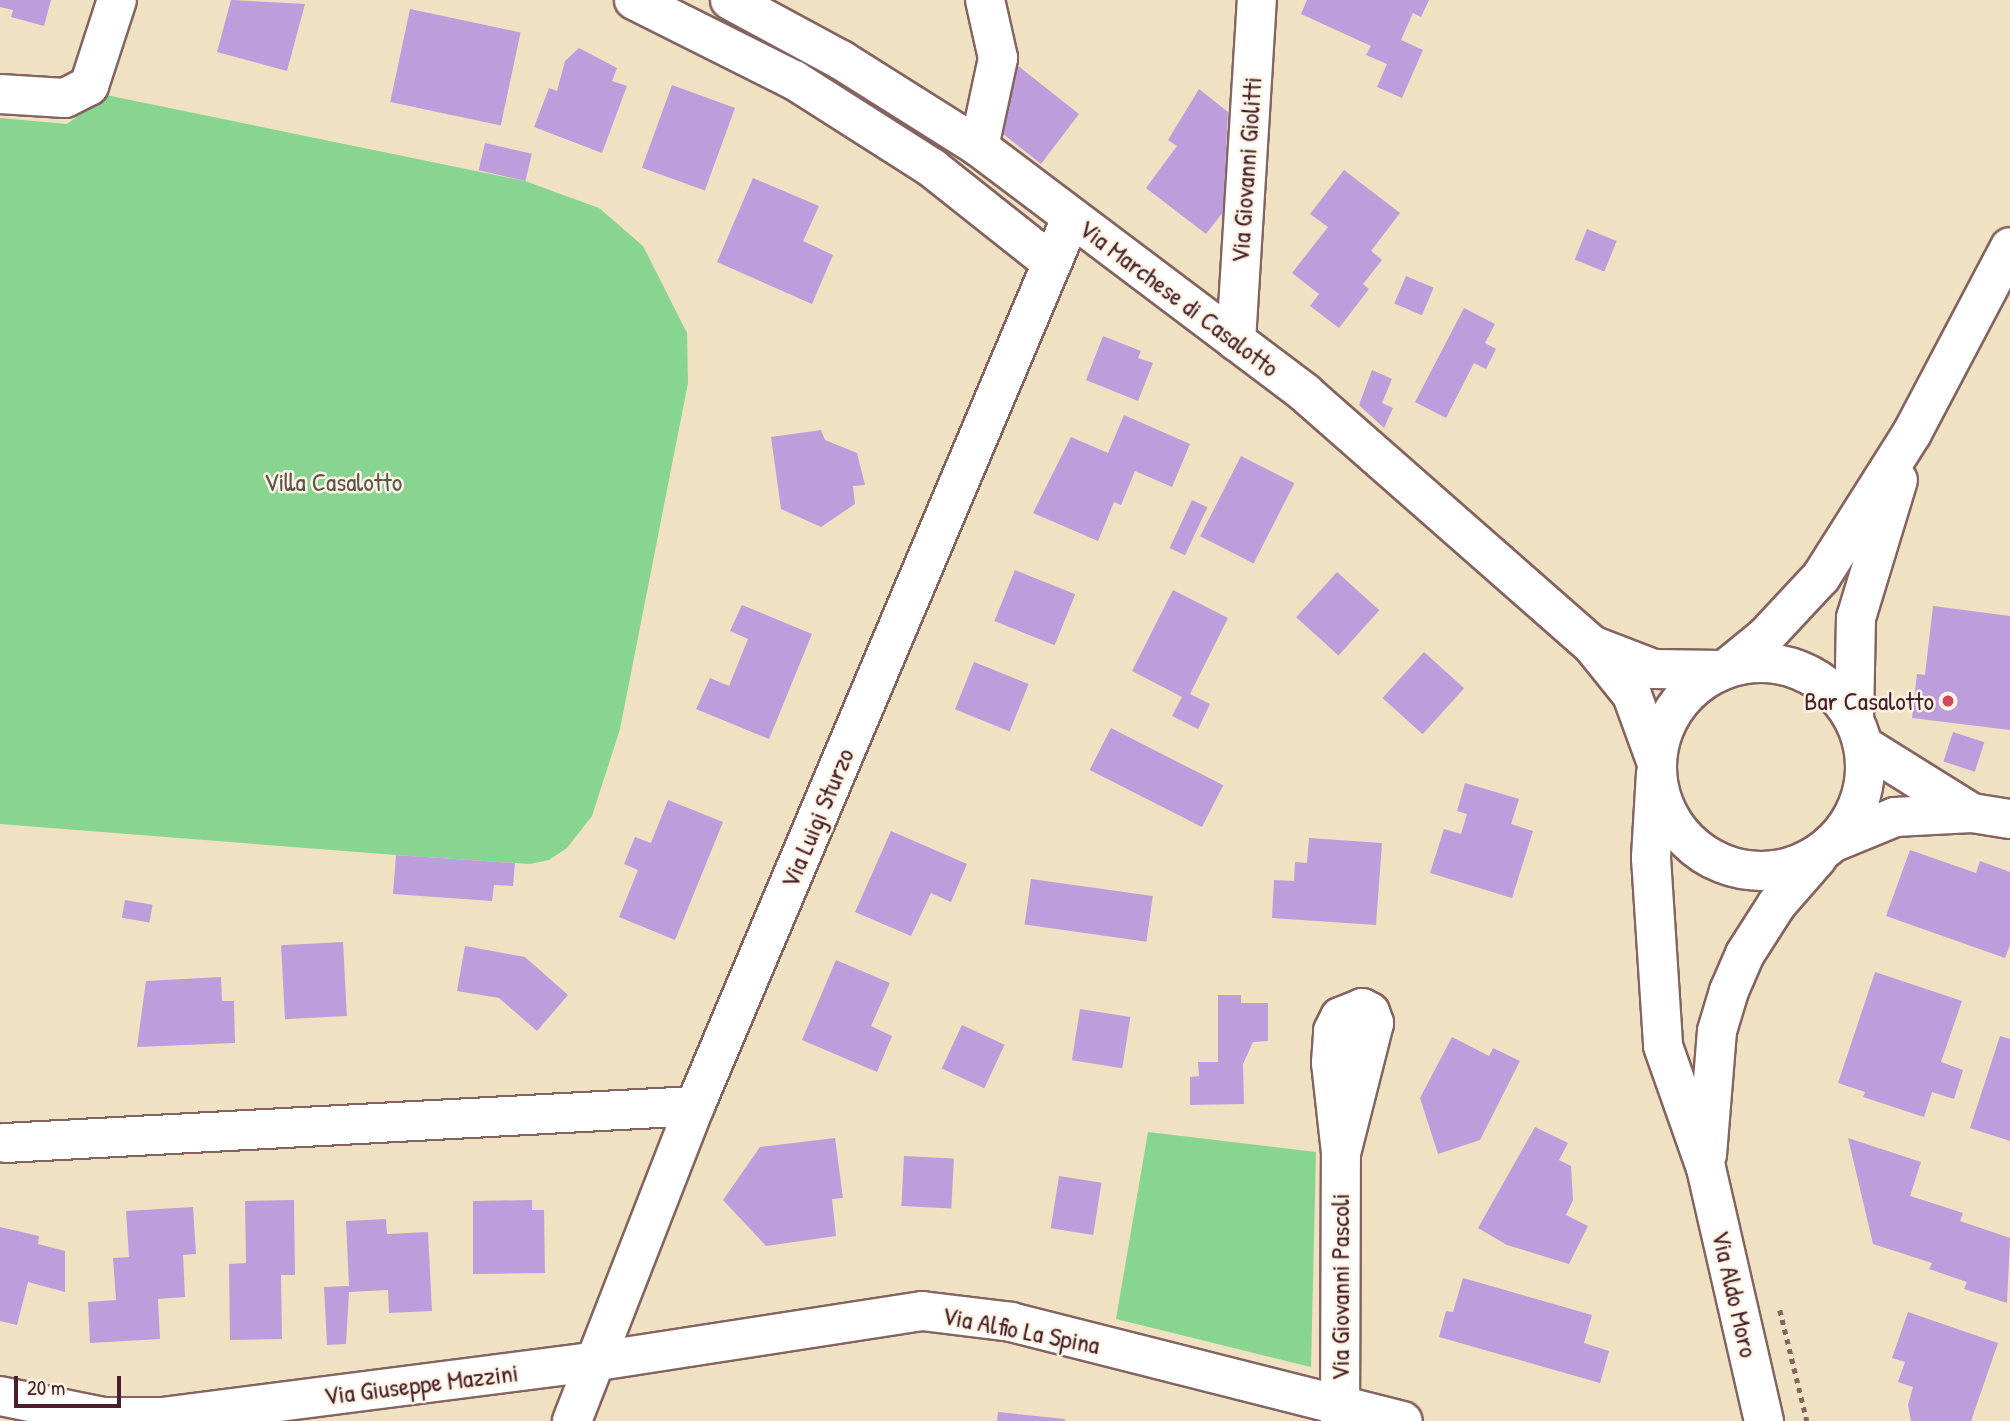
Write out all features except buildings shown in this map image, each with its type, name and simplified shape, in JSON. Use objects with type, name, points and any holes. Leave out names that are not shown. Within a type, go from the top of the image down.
[{"type":"street","points":[[0,94],[65,98],[89,86],[117,0]]},
{"type":"street","points":[[634,0],[794,80],[932,168],[1052,263]]},
{"type":"street","name":"Via Marchese di Casalotto","points":[[730,0],[841,60],[978,147],[1305,393],[1592,645]]},
{"type":"street","points":[[978,147],[998,58],[985,0]]},
{"type":"street","name":"Via Giovanni Giolitti","points":[[1236,341],[1257,0]]},
{"type":"street","name":"Via Luigi Sturzo","points":[[572,1421],[592,1362],[695,1106],[1071,218]]},
{"type":"street","points":[[1706,1168],[1663,1046],[1651,858],[1656,767],[1669,716],[1700,681],[1724,669],[1765,636],[1821,577],[1912,433],[2010,247]]},
{"type":"street","points":[[1706,1168],[1717,1031],[1729,991],[1745,954],[1777,904],[1850,822],[1861,798],[1856,618],[1912,433]]},
{"type":"street","points":[[1592,645],[1654,669],[1724,669],[1776,663],[1801,670],[1841,699],[1859,733],[1972,813]]},
{"type":"street","points":[[1592,645],[1632,695],[1671,821],[1706,857],[1729,867],[1767,871],[1803,863],[1829,846],[1895,817],[1972,813],[2010,819]]},
{"type":"street","points":[[5,1143],[695,1106]]},
{"type":"street","name":"Via Giovanni Pascoli","points":[[1339,1413],[1341,1153]]},
{"type":"street","name":"Via Aldo Moro","points":[[1706,1168],[1765,1421]]},
{"type":"street","name":"Via Alfio La Spina","points":[[592,1362],[922,1311],[1011,1322],[1339,1413],[1403,1421]]},
{"type":"street","name":"Via Giuseppe Mazzini","points":[[0,1396],[103,1417],[162,1417],[592,1362]]},
{"type":"green space","name":"Villa Casalotto","points":[[106,95],[525,181],[599,208],[643,246],[687,333],[688,383],[620,729],[592,816],[567,848],[549,860],[530,864],[0,824],[0,118],[67,124]]},
{"type":"green space","points":[[1148,1132],[1316,1152],[1311,1367],[1116,1319]]},
{"type":"place","name":"Bar Casalotto","points":[[1948,701]]}]
